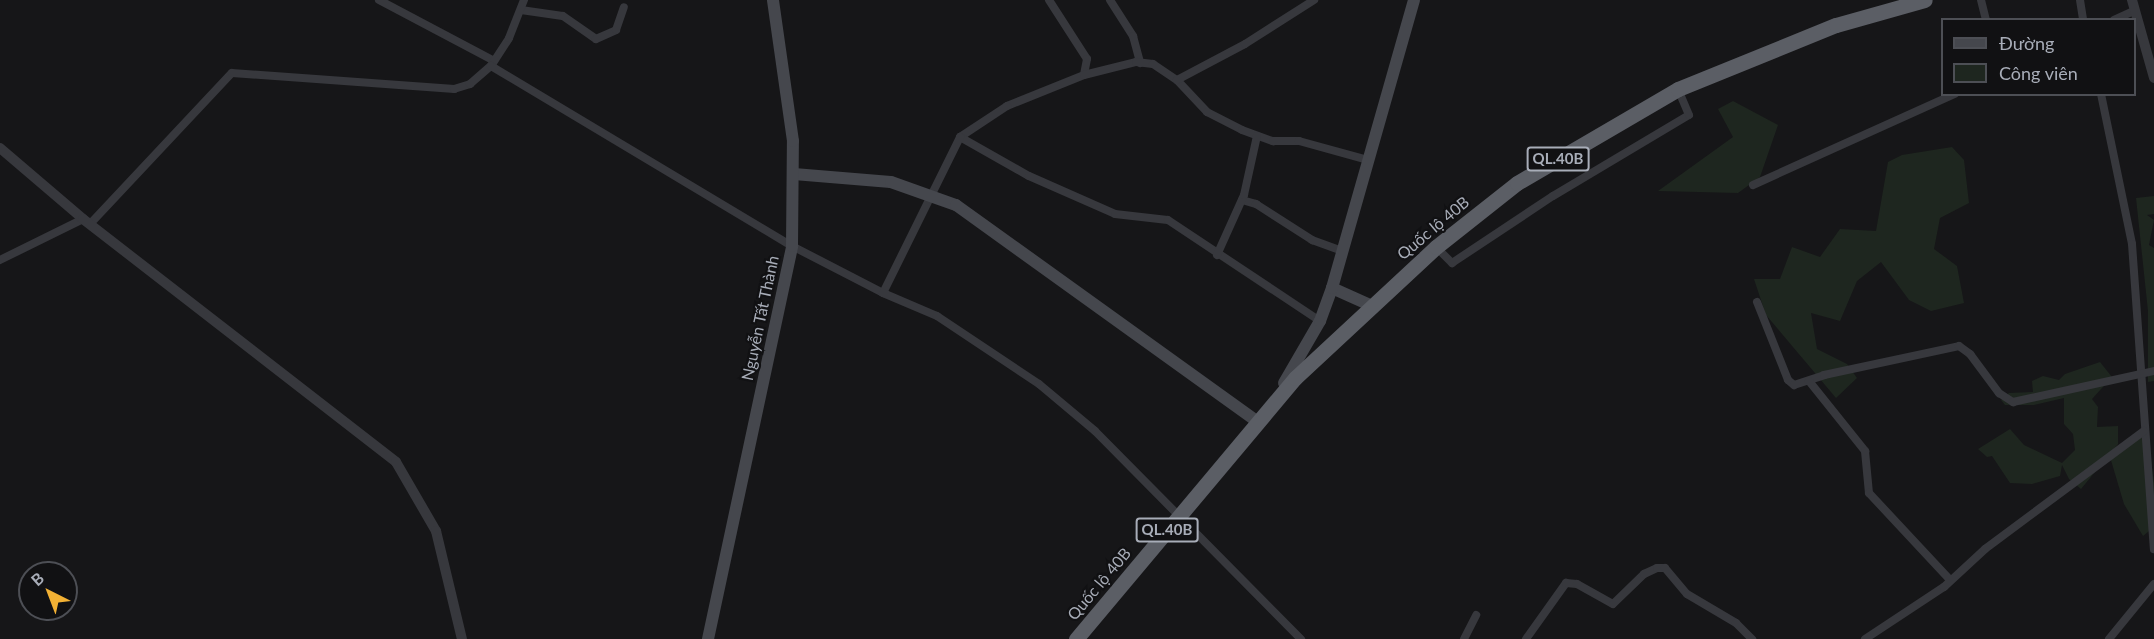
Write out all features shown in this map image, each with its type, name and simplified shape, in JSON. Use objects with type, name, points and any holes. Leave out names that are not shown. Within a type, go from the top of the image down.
[{"type":"highway","name":"Quốc lộ 40B","points":[[1076,639],[1295,378],[1436,247],[1517,183],[1678,89],[1836,25],[1925,0]]},
{"type":"main road","name":"Nguyễn Tất Thành","points":[[708,639],[792,246],[794,174],[790,108],[773,0]]},
{"type":"main road","points":[[794,174],[881,180],[956,205],[1258,423],[1320,321],[1343,251],[1414,0]]},
{"type":"main road","points":[[1332,288],[1372,306]]},
{"type":"street","points":[[379,0],[492,64],[792,246],[883,293],[937,316],[1039,384],[1095,431],[1180,514],[1301,639]]},
{"type":"street","points":[[0,260],[86,221],[232,74],[453,89],[470,84],[492,64],[509,38],[524,0]]},
{"type":"street","points":[[1049,0],[1087,59],[1084,75]]},
{"type":"street","points":[[1110,0],[1133,36],[1140,63]]},
{"type":"street","points":[[1177,80],[1245,44],[1314,0]]},
{"type":"street","points":[[1981,0],[1986,18]]},
{"type":"street","points":[[2080,0],[2083,18]]},
{"type":"street","points":[[2117,18],[2134,5],[2154,78]]},
{"type":"street","points":[[521,10],[562,16],[596,39],[616,30],[624,7]]},
{"type":"street","points":[[883,293],[929,195],[960,137],[1007,106],[1084,75],[1140,63],[1153,64],[1177,80],[1207,112],[1257,136],[1299,141],[1368,160]]},
{"type":"street","points":[[1436,247],[1452,263],[1553,196],[1689,116],[1678,89]]},
{"type":"street","points":[[1753,185],[1951,96]]},
{"type":"street","points":[[2101,96],[2132,244],[2154,549]]},
{"type":"street","points":[[1217,255],[1242,200],[1257,136]]},
{"type":"street","points":[[960,137],[1029,176],[1115,214],[1168,220],[1217,255],[1273,286],[1320,321]]},
{"type":"street","points":[[0,148],[86,221],[396,462],[436,531],[462,639]]},
{"type":"street","points":[[1242,200],[1256,204],[1312,240],[1343,251]]},
{"type":"street","points":[[1757,302],[1788,380],[1794,385],[1959,346],[1970,354],[1999,393],[2013,402],[2140,371],[2154,371]]},
{"type":"street","points":[[1809,381],[1865,451],[1869,493],[1950,580]]},
{"type":"street","points":[[1865,639],[1950,580],[2128,439],[2144,431]]},
{"type":"street","points":[[1526,639],[1566,584],[1576,584],[1613,604],[1644,574],[1657,568],[1665,568],[1687,594],[1749,636]]},
{"type":"street","points":[[2109,639],[2154,584]]},
{"type":"street","points":[[1464,639],[1476,615]]},
{"type":"street","points":[[1737,639],[1749,636]]},
{"type":"green space","points":[[1733,101],[1778,125],[1760,177],[1738,193],[1658,191],[1733,137],[1718,109]]},
{"type":"green space","points":[[1952,147],[1964,160],[1969,203],[1940,218],[1934,249],[1957,266],[1964,303],[1931,311],[1909,300],[1881,262],[1857,281],[1840,321],[1811,313],[1817,349],[1847,364],[1857,378],[1836,398],[1766,315],[1754,279],[1780,279],[1792,247],[1820,257],[1840,229],[1876,231],[1888,162],[1902,155]]},
{"type":"green space","points":[[2154,196],[2154,214],[2147,215],[2154,220],[2149,245],[2154,248],[2154,381],[2148,382],[2148,311],[2136,198]]},
{"type":"green space","points":[[2100,362],[2112,377],[2092,399],[2098,407],[2097,427],[2118,426],[2118,444],[2081,489],[2069,479],[2062,465],[2060,476],[2032,484],[2010,483],[1992,456],[1987,457],[1978,449],[2010,429],[2024,445],[2062,463],[2075,450],[2073,434],[2064,424],[2064,398],[2034,405],[2005,405],[2001,400],[2009,393],[2033,392],[2032,381],[2043,376],[2059,380],[2065,374]]},
{"type":"green space","points":[[2147,429],[2154,483],[2154,527],[2143,536],[2124,504],[2110,457]]}]
